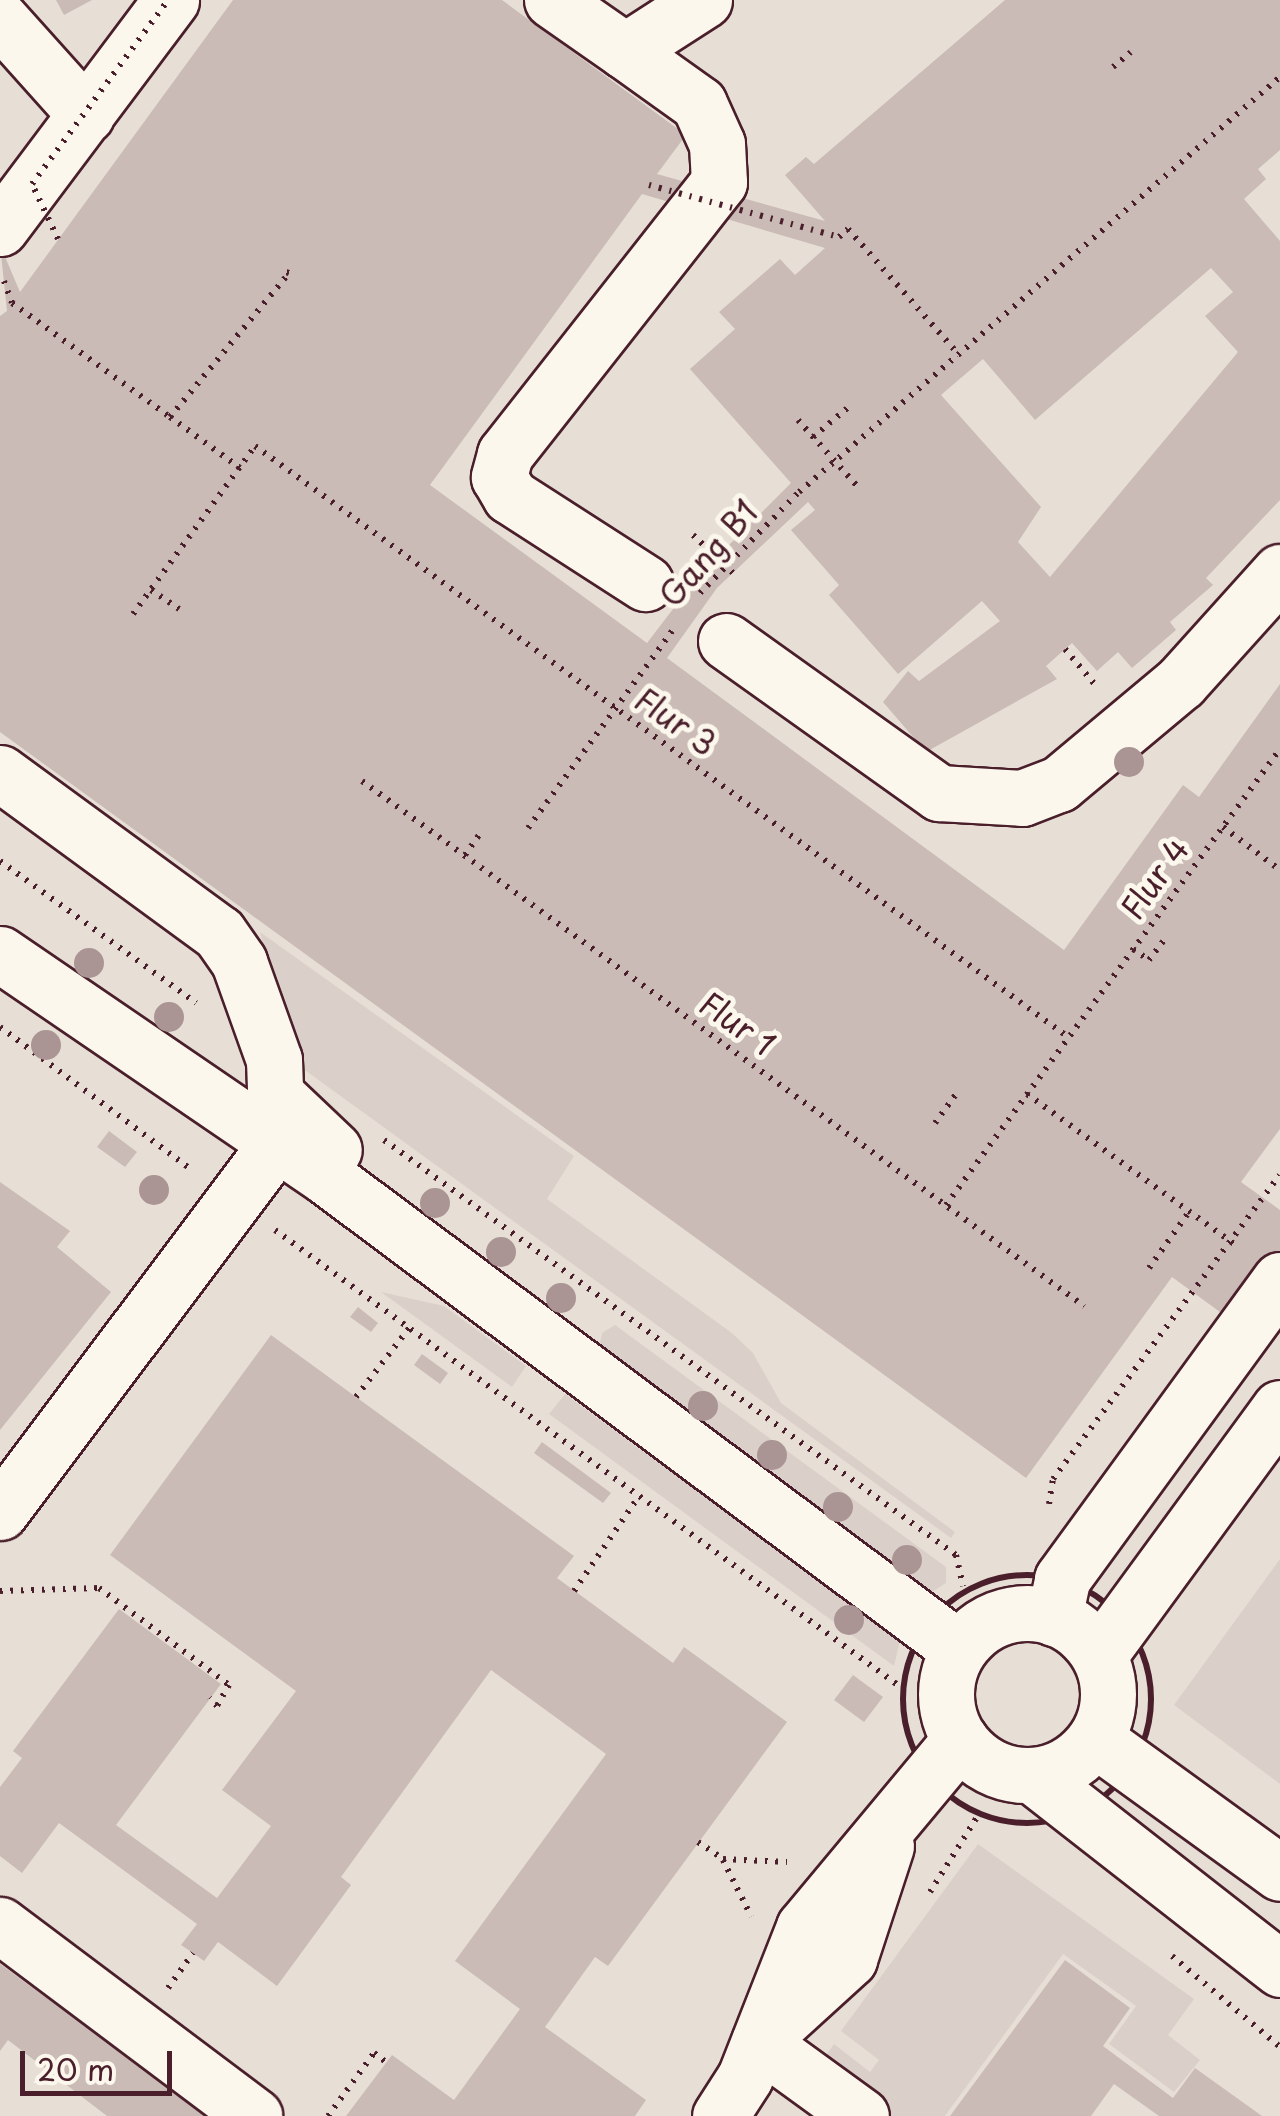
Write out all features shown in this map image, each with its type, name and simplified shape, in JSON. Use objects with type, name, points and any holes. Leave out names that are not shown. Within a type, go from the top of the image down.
[{"type":"lane","points":[[0,228],[170,0]]},
{"type":"lane","points":[[552,0],[699,104],[717,144],[719,182],[506,454],[499,477],[510,496],[938,792],[983,801],[1022,798],[1059,784],[1181,682],[1280,572]]},
{"type":"lane","points":[[624,51],[704,0]]},
{"type":"lane","points":[[0,19],[86,114]]},
{"type":"lane","points":[[0,772],[219,933],[239,962],[274,1060],[275,1094],[292,1116],[532,1292],[598,1379]]},
{"type":"lane","points":[[0,954],[416,1243],[598,1379],[950,1622],[993,1620],[1049,1582],[1280,1280]]},
{"type":"lane","points":[[0,1512],[276,1144]]},
{"type":"lane","points":[[1113,1752],[1108,1698],[1112,1638],[1280,1408]]},
{"type":"lane","points":[[1049,1582],[1112,1638]]},
{"type":"lane","points":[[720,2116],[759,2042],[804,1927],[946,1759],[950,1622]]},
{"type":"lane","points":[[1032,1775],[1078,1757],[1113,1752],[1280,1873]]},
{"type":"lane","points":[[946,1759],[980,1760],[1032,1775],[1280,1968]]},
{"type":"lane","points":[[0,1925],[254,2116]]},
{"type":"lane","points":[[759,2042],[861,2116]]},
{"type":"path","points":[[58,239],[32,184],[170,0]]},
{"type":"path","points":[[1113,67],[1131,52]]},
{"type":"path","name":"Gang B1","points":[[528,828],[725,564],[799,492],[1280,77]]},
{"type":"path","points":[[649,185],[839,237],[848,229],[959,355]]},
{"type":"path","points":[[0,270],[12,303],[240,468],[132,614]]},
{"type":"path","points":[[170,417],[289,274],[282,271]]},
{"type":"path","points":[[814,437],[851,405]]},
{"type":"path","points":[[798,420],[857,486]]},
{"type":"path","name":"Flur 3","points":[[240,468],[255,446],[1068,1037]]},
{"type":"path","points":[[692,535],[733,573]]},
{"type":"path","points":[[151,589],[179,610]]},
{"type":"path","name":"Flur 4","points":[[946,1205],[1280,749]]},
{"type":"path","name":"Flur 1","points":[[362,781],[1084,1306]]},
{"type":"path","points":[[1222,827],[1280,870]]},
{"type":"path","points":[[464,855],[482,832]]},
{"type":"path","points":[[0,861],[210,1013]]},
{"type":"path","points":[[1134,948],[1149,960],[1164,938]]},
{"type":"path","points":[[0,1027],[902,1688]]},
{"type":"path","points":[[935,1123],[958,1091]]},
{"type":"path","points":[[1026,1094],[1209,1226]]},
{"type":"path","points":[[370,1129],[956,1555],[950,1622],[902,1688],[905,1728],[946,1759],[956,1802],[1003,1822],[1078,1812],[1113,1752],[1145,1738],[1150,1684],[1112,1638],[1049,1582],[950,1622]]},
{"type":"path","points":[[1047,1517],[1052,1478],[1280,1174]]},
{"type":"path","points":[[1149,1268],[1190,1212]]},
{"type":"path","points":[[356,1397],[410,1327]]},
{"type":"path","points":[[574,1591],[640,1496]]},
{"type":"path","points":[[0,1590],[99,1588],[230,1685],[218,1706],[210,1698]]},
{"type":"path","points":[[722,1858],[760,1934]]},
{"type":"path","points":[[328,2116],[374,2054],[386,2062]]},
{"type":"shaded area","points":[[0,0],[1280,0],[1280,2116],[0,2116]]},
{"type":"shaded area","points":[[260,932],[574,1156],[547,1199],[732,1333],[753,1353],[781,1403],[955,1532],[951,1538],[295,1063]]},
{"type":"shaded area","points":[[381,1292],[444,1306],[526,1366],[512,1387]]},
{"type":"shaded area","points":[[615,1325],[946,1567],[946,1583],[932,1592],[599,1348],[602,1333]]},
{"type":"shaded area","points":[[565,1394],[900,1640],[894,1666],[549,1414]]},
{"type":"shaded area","points":[[1280,1559],[1280,1784],[1174,1705]]},
{"type":"shaded area","points":[[978,1844],[1194,1999],[1168,2035],[1200,2060],[1174,2092],[1109,2044],[1136,2006],[1063,1954],[945,2116],[887,2116],[818,2066],[834,2044],[870,2072],[879,2060],[841,2031]]},
{"type":"building","points":[[56,0],[92,0],[64,15]]},
{"type":"building","points":[[233,0],[502,0],[686,135],[657,174],[825,221],[785,175],[806,157],[814,164],[1005,0],[1280,0],[1280,150],[1258,169],[1266,179],[1244,199],[1280,241],[1280,500],[1206,578],[1213,585],[1170,622],[1176,630],[1132,668],[1118,652],[1097,671],[1072,643],[1046,666],[1057,679],[926,752],[883,702],[908,671],[919,681],[1000,621],[982,601],[898,674],[829,595],[839,585],[791,530],[815,510],[808,502],[717,588],[667,658],[1064,950],[1183,785],[1199,797],[1280,684],[1280,1129],[1241,1182],[1280,1210],[1280,1285],[1246,1331],[1172,1277],[1026,1478],[0,732],[0,316],[7,311],[0,245],[20,292]],"holes":[[[642,194],[825,248],[795,275],[780,259],[719,312],[735,329],[690,369],[791,483],[699,575],[647,643],[430,485]],[[1211,268],[1233,292],[1205,316],[1238,352],[1050,577],[1018,542],[1041,507],[941,395],[983,359],[1035,420]]]},
{"type":"building","points":[[109,1131],[137,1152],[125,1167],[97,1147]]},
{"type":"building","points":[[0,1182],[70,1231],[57,1247],[111,1292],[0,1430]]},
{"type":"building","points":[[358,1307],[378,1323],[371,1332],[350,1317]]},
{"type":"building","points":[[271,1335],[574,1556],[557,1578],[673,1663],[684,1647],[787,1722],[608,1966],[595,1957],[545,2027],[646,2100],[635,2116],[346,2116],[392,2055],[454,2100],[520,2009],[455,1961],[606,1754],[491,1670],[341,1877],[351,1885],[277,1986],[218,1942],[204,1961],[181,1945],[197,1924],[59,1823],[22,1873],[0,1856],[0,1787],[22,1758],[13,1751],[119,1609],[221,1684],[116,1825],[217,1898],[271,1826],[222,1790],[296,1691],[110,1555]]},
{"type":"building","points":[[422,1354],[448,1373],[440,1384],[414,1365]]},
{"type":"building","points":[[542,1442],[611,1493],[603,1503],[534,1453]]},
{"type":"building","points":[[853,1675],[883,1697],[864,1722],[834,1700]]},
{"type":"building","points":[[1065,1960],[1130,2008],[1103,2046],[1173,2098],[1195,2068],[1262,2116],[1159,2116],[1114,2084],[1091,2116],[950,2116]]},
{"type":"building","points":[[0,1964],[208,2116],[107,2116],[8,2040],[0,2051]]}]
